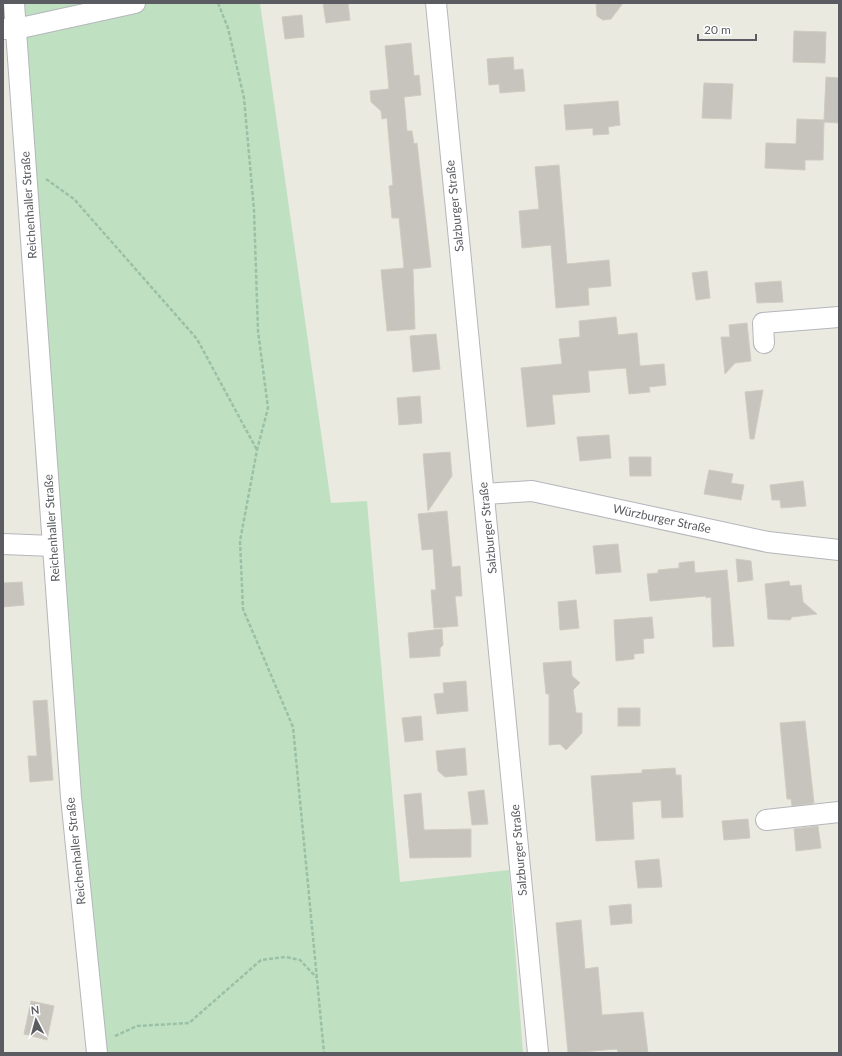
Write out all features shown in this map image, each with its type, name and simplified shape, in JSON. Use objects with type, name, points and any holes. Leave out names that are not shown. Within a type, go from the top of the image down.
[{"type":"street","name":"Reichenhaller Straße","points":[[14,3],[10,29],[26,164],[71,796],[96,1049]]},
{"type":"street","points":[[10,29],[135,3]]},
{"type":"street","name":"Salzburger Straße","points":[[436,3],[538,1053]]},
{"type":"street","points":[[764,342],[763,324],[839,317]]},
{"type":"street","name":"Würzburger Straße","points":[[484,494],[532,491],[768,542],[839,550]]},
{"type":"street","points":[[3,544],[53,546]]},
{"type":"street","points":[[766,820],[839,812]]},
{"type":"path","points":[[218,3],[228,28],[244,98],[254,210],[258,331],[268,408],[257,450],[240,541],[243,609],[292,727],[324,1053]]},
{"type":"path","points":[[26,164],[74,199],[197,339],[257,450]]},
{"type":"path","points":[[96,1049],[137,1026],[189,1023],[261,960],[286,957],[300,960],[317,978]]},
{"type":"green space","points":[[9,3],[260,3],[331,503],[367,501],[400,882],[509,870],[523,1053],[96,1053]]},
{"type":"building","points":[[323,3],[348,3],[350,20],[326,23]]},
{"type":"building","points":[[596,3],[623,3],[611,19],[603,20],[597,16]]},
{"type":"building","points":[[302,15],[304,37],[285,39],[282,17]]},
{"type":"building","points":[[794,31],[826,32],[825,63],[793,62]]},
{"type":"building","points":[[411,43],[414,76],[419,75],[421,95],[404,97],[407,131],[412,131],[414,144],[417,143],[431,267],[413,269],[415,329],[387,331],[381,270],[404,268],[399,218],[392,218],[389,186],[393,185],[387,118],[382,119],[381,111],[371,102],[370,91],[389,89],[385,46]]},
{"type":"building","points":[[513,57],[514,70],[523,69],[525,91],[500,93],[499,84],[489,85],[487,59]]},
{"type":"building","points":[[826,77],[839,78],[839,123],[824,122],[823,160],[805,160],[805,170],[765,168],[766,143],[796,144],[797,119],[824,120]]},
{"type":"building","points":[[704,83],[733,84],[731,119],[702,118]]},
{"type":"building","points":[[618,101],[620,125],[608,127],[609,134],[593,135],[593,128],[566,130],[564,105]]},
{"type":"building","points":[[559,165],[567,264],[609,260],[611,286],[588,288],[589,305],[556,308],[551,245],[522,248],[519,211],[539,209],[535,167]]},
{"type":"building","points":[[707,271],[710,298],[696,300],[692,273]]},
{"type":"building","points":[[781,281],[783,302],[757,303],[755,283]]},
{"type":"building","points":[[616,317],[618,335],[637,333],[640,366],[664,364],[666,385],[649,387],[650,392],[629,394],[626,368],[588,371],[590,392],[552,395],[555,424],[527,427],[521,368],[562,364],[559,339],[580,337],[579,321]]},
{"type":"building","points":[[747,323],[751,361],[735,363],[725,374],[721,337],[730,337],[729,325]]},
{"type":"building","points":[[436,334],[440,369],[413,372],[410,336]]},
{"type":"building","points":[[763,390],[754,439],[750,439],[745,392]]},
{"type":"building","points":[[420,396],[422,423],[399,425],[397,398]]},
{"type":"building","points":[[609,435],[611,458],[580,461],[577,437]]},
{"type":"building","points":[[450,452],[452,476],[428,511],[423,454]]},
{"type":"building","points":[[629,457],[651,457],[651,476],[630,476]]},
{"type":"building","points":[[709,470],[733,474],[731,483],[744,485],[741,500],[704,494]]},
{"type":"building","points":[[803,481],[806,506],[781,508],[780,500],[772,500],[770,485]]},
{"type":"building","points":[[447,511],[452,567],[460,566],[462,596],[455,596],[458,626],[434,628],[431,590],[436,590],[433,549],[422,550],[418,514]]},
{"type":"building","points":[[618,544],[621,572],[596,574],[593,546]]},
{"type":"building","points":[[736,559],[751,561],[753,580],[738,582]]},
{"type":"building","points":[[694,561],[695,573],[727,570],[734,646],[713,647],[711,597],[706,598],[706,596],[650,601],[647,574],[658,573],[658,570],[679,568],[679,563]]},
{"type":"building","points":[[789,581],[790,586],[801,585],[803,602],[817,614],[792,617],[790,620],[768,619],[765,584]]},
{"type":"building","points":[[22,582],[24,605],[3,607],[3,583]]},
{"type":"building","points":[[576,600],[579,628],[560,630],[558,602]]},
{"type":"building","points":[[652,617],[654,638],[643,639],[644,653],[634,654],[634,659],[616,661],[614,620]]},
{"type":"building","points":[[442,629],[443,645],[440,648],[440,656],[410,658],[408,633]]},
{"type":"building","points":[[571,661],[572,676],[580,683],[573,690],[576,713],[582,713],[582,733],[566,750],[560,744],[549,745],[549,694],[546,694],[543,663]]},
{"type":"building","points":[[466,681],[468,711],[437,714],[434,694],[444,693],[443,683]]},
{"type":"building","points":[[47,700],[53,780],[30,782],[28,756],[37,756],[33,701]]},
{"type":"building","points":[[618,708],[640,708],[640,726],[618,726]]},
{"type":"building","points":[[421,716],[423,740],[405,742],[402,718]]},
{"type":"building","points":[[805,721],[814,803],[792,806],[791,799],[787,799],[780,723]]},
{"type":"building","points":[[465,748],[467,775],[445,777],[438,771],[436,751]]},
{"type":"building","points":[[675,768],[676,775],[681,775],[683,817],[662,818],[661,800],[632,802],[634,839],[596,841],[591,776],[642,773],[642,770]]},
{"type":"building","points":[[484,790],[488,824],[472,825],[468,792]]},
{"type":"building","points":[[421,793],[424,830],[471,829],[471,857],[410,858],[404,795]]},
{"type":"building","points":[[748,819],[750,838],[724,840],[722,821]]},
{"type":"building","points":[[818,826],[821,848],[796,851],[794,829]]},
{"type":"building","points":[[659,859],[662,887],[638,888],[635,861]]},
{"type":"building","points":[[631,904],[632,923],[611,925],[609,906]]},
{"type":"building","points":[[581,920],[585,969],[598,967],[602,1015],[643,1012],[648,1053],[618,1053],[617,1049],[568,1053],[556,923]]},
{"type":"building","points":[[31,1001],[54,1006],[47,1040],[24,1034]]}]
